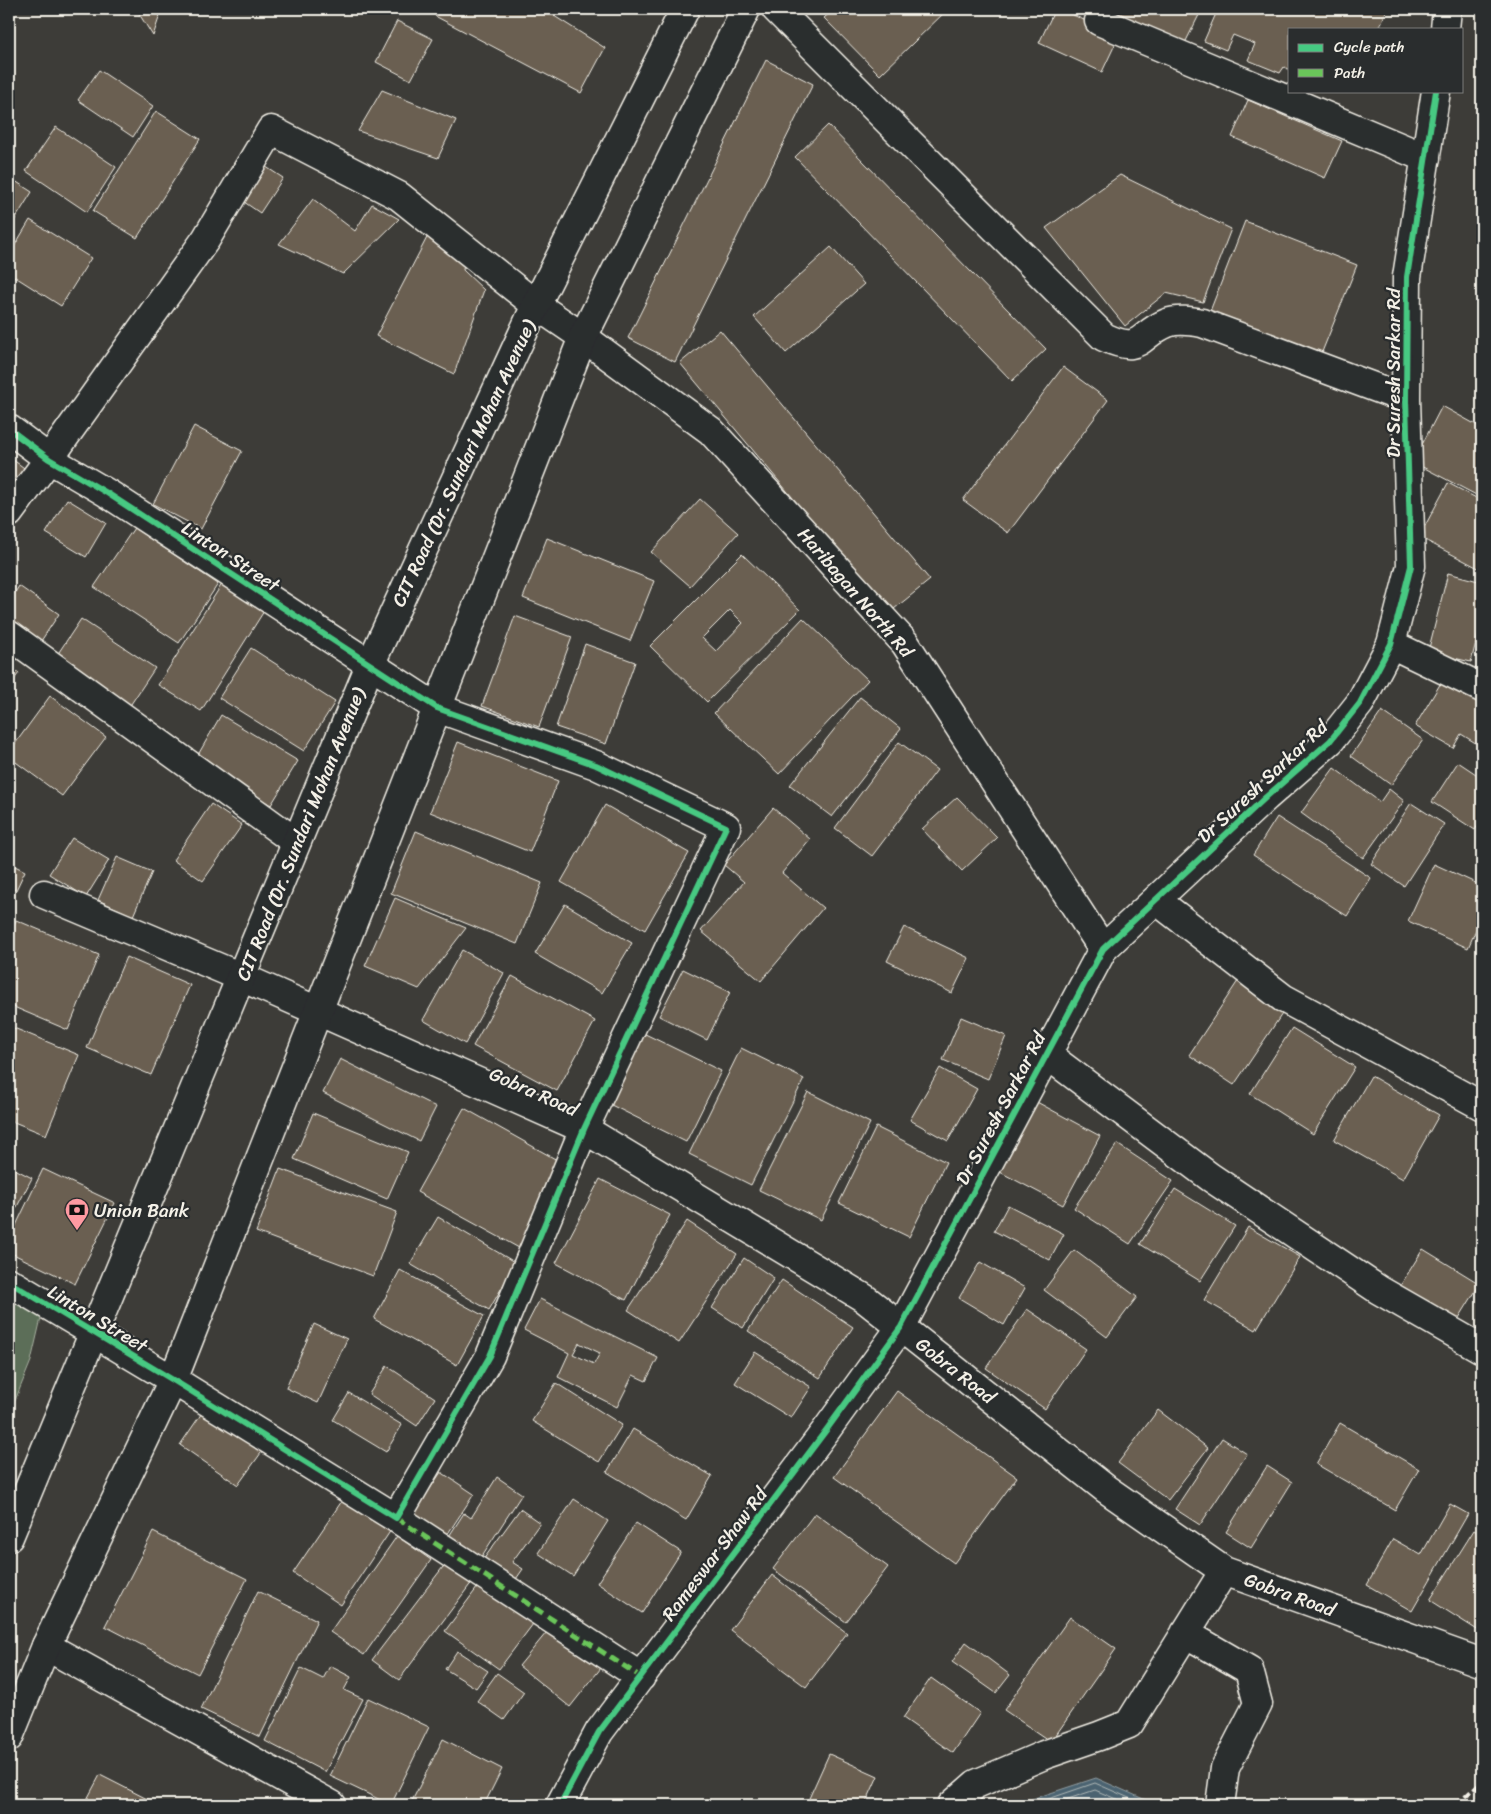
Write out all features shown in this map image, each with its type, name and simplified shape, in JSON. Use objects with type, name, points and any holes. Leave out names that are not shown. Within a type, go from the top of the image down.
[{"type":"street","name":"CIT Road (Dr. Sundari Mohan Avenue)","points":[[9,1537],[370,665],[536,305],[685,9]]},
{"type":"street","points":[[9,1738],[46,1646],[173,1380],[583,337],[746,9]]},
{"type":"street","points":[[776,9],[1104,337],[1120,344],[1137,344],[1167,323],[1187,320],[1202,323],[1406,399]]},
{"type":"street","points":[[1444,28],[1447,9]]},
{"type":"street","points":[[1099,21],[1426,158]]},
{"type":"street","name":"Dr Suresh Sarkar Rd","points":[[901,1326],[1103,949],[1266,797],[1330,741],[1360,704],[1391,644],[1411,566],[1406,399],[1407,277],[1436,92]]},
{"type":"street","name":"Haribagan North Rd","points":[[49,459],[206,239],[271,130],[399,196],[536,305],[711,431],[905,643],[1103,949]]},
{"type":"street","name":"Linton Street","points":[[9,430],[49,459],[107,493],[437,708]]},
{"type":"street","points":[[9,513],[49,459]]},
{"type":"street","points":[[9,635],[296,842]]},
{"type":"street","points":[[1391,644],[1482,688]]},
{"type":"street","points":[[396,1518],[490,1356],[584,1130],[726,827],[596,765],[437,708]]},
{"type":"street","name":"Gobra Road","points":[[44,894],[319,1011],[584,1130],[864,1298],[1106,1489],[1224,1571],[1482,1663]]},
{"type":"street","points":[[1156,900],[1283,998],[1482,1106]]},
{"type":"street","points":[[1046,1054],[1210,1177],[1379,1290],[1482,1349]]},
{"type":"street","name":"Linton Street","points":[[9,1282],[173,1380]]},
{"type":"street","name":"Rameswar Shaw Rd","points":[[560,1805],[599,1732],[642,1677],[901,1326]]},
{"type":"street","points":[[173,1380],[396,1518],[642,1677]]},
{"type":"street","points":[[952,1805],[976,1784],[1044,1755],[1130,1724],[1224,1571]]},
{"type":"street","points":[[1185,1633],[1249,1670],[1258,1704],[1225,1768],[1220,1805]]},
{"type":"street","points":[[46,1646],[332,1805]]},
{"type":"green space","points":[[9,1282],[42,1314],[31,1361],[9,1415]]},
{"type":"water","points":[[1096,1778],[1157,1805],[1019,1805],[1020,1803]]},
{"type":"building","points":[[136,9],[162,9],[153,36]]},
{"type":"building","points":[[439,9],[464,9],[471,11],[472,9],[543,9],[605,48],[581,93],[435,16]]},
{"type":"building","points":[[834,9],[948,9],[880,75],[824,18]]},
{"type":"building","points":[[1055,9],[1060,9],[1119,36],[1102,72],[1039,43]]},
{"type":"building","points":[[1104,9],[1202,9],[1182,49]]},
{"type":"building","points":[[1218,9],[1323,9],[1327,11],[1328,9],[1387,9],[1379,28],[1288,28],[1288,69],[1284,67],[1280,73],[1248,60],[1255,44],[1233,35],[1226,50],[1204,41]]},
{"type":"building","points":[[397,21],[433,39],[411,80],[376,62]]},
{"type":"building","points":[[766,60],[813,84],[675,362],[628,338]]},
{"type":"building","points":[[99,70],[153,106],[133,137],[78,100]]},
{"type":"building","points":[[382,90],[456,120],[438,158],[358,131]]},
{"type":"building","points":[[1248,100],[1342,141],[1325,178],[1232,137]]},
{"type":"building","points":[[156,111],[200,139],[137,238],[93,211]]},
{"type":"building","points":[[828,125],[1046,349],[1012,381],[795,157]]},
{"type":"building","points":[[56,127],[116,167],[87,212],[26,171]]},
{"type":"building","points":[[257,161],[283,178],[260,213],[234,195]]},
{"type":"building","points":[[1120,175],[1231,229],[1203,302],[1166,293],[1125,326],[1046,228]]},
{"type":"building","points":[[9,177],[32,192],[9,229]]},
{"type":"building","points":[[313,199],[355,231],[372,204],[399,219],[343,274],[279,244]]},
{"type":"building","points":[[30,220],[91,258],[61,306],[9,273],[9,255]]},
{"type":"building","points":[[1245,221],[1357,265],[1318,362],[1207,319]]},
{"type":"building","points":[[434,224],[466,250],[463,270],[484,290],[454,374],[376,336]]},
{"type":"building","points":[[831,247],[864,284],[786,353],[754,317]]},
{"type":"building","points":[[720,330],[930,580],[889,613],[680,363]]},
{"type":"building","points":[[1063,367],[1108,400],[1008,533],[963,500]]},
{"type":"building","points":[[1442,406],[1482,428],[1482,498],[1413,462]]},
{"type":"building","points":[[194,426],[242,451],[201,529],[153,504]]},
{"type":"building","points":[[9,457],[27,470],[9,495]]},
{"type":"building","points":[[1448,483],[1482,501],[1482,570],[1419,537]]},
{"type":"building","points":[[67,499],[106,523],[86,557],[46,533]]},
{"type":"building","points":[[700,499],[738,533],[690,586],[651,552]]},
{"type":"building","points":[[134,528],[218,584],[179,643],[94,587]]},
{"type":"building","points":[[547,538],[654,581],[630,641],[523,598]]},
{"type":"building","points":[[742,554],[800,610],[707,702],[650,646]],"holes":[[[730,610],[743,623],[716,651],[702,638]]]},
{"type":"building","points":[[1448,573],[1482,582],[1482,618],[1471,662],[1428,652]]},
{"type":"building","points":[[222,584],[264,611],[201,711],[158,685]]},
{"type":"building","points":[[19,586],[59,614],[39,644],[9,624],[9,602]]},
{"type":"building","points":[[515,616],[572,637],[539,727],[482,706]]},
{"type":"building","points":[[803,618],[868,680],[779,774],[714,713]]},
{"type":"building","points":[[81,619],[155,668],[129,707],[55,658]]},
{"type":"building","points":[[585,644],[635,662],[606,744],[556,727]]},
{"type":"building","points":[[251,648],[335,702],[304,751],[219,698]]},
{"type":"building","points":[[9,666],[19,673],[9,686]]},
{"type":"building","points":[[1445,676],[1482,698],[1482,747],[1461,734],[1453,748],[1415,726]]},
{"type":"building","points":[[50,696],[106,737],[62,796],[9,757],[9,752]]},
{"type":"building","points":[[860,697],[901,729],[832,817],[790,785]]},
{"type":"building","points":[[1382,711],[1423,740],[1391,785],[1351,756]]},
{"type":"building","points":[[221,715],[298,761],[271,805],[195,760]]},
{"type":"building","points":[[458,742],[558,781],[530,852],[430,812]]},
{"type":"building","points":[[899,742],[937,770],[872,856],[835,828]]},
{"type":"building","points":[[1458,762],[1482,778],[1482,819],[1475,830],[1432,802]]},
{"type":"building","points":[[1334,768],[1380,802],[1389,789],[1404,801],[1363,858],[1301,813]]},
{"type":"building","points":[[957,797],[997,838],[962,871],[922,829]]},
{"type":"building","points":[[1411,803],[1444,824],[1404,886],[1371,864]]},
{"type":"building","points":[[211,804],[242,825],[203,881],[173,860]]},
{"type":"building","points":[[605,805],[689,853],[645,930],[561,882]]},
{"type":"building","points":[[773,808],[810,839],[782,873],[823,908],[761,981],[701,931],[744,882],[724,865]]},
{"type":"building","points":[[1277,817],[1371,878],[1347,916],[1253,855]]},
{"type":"building","points":[[416,831],[542,883],[517,944],[391,893]]},
{"type":"building","points":[[72,838],[109,860],[86,897],[49,874]]},
{"type":"building","points":[[117,857],[152,872],[133,916],[98,900]]},
{"type":"building","points":[[9,863],[25,871],[16,890],[9,887]]},
{"type":"building","points":[[1434,864],[1482,886],[1482,916],[1468,948],[1408,921]]},
{"type":"building","points":[[395,898],[466,928],[419,989],[365,966]]},
{"type":"building","points":[[565,904],[632,943],[602,993],[535,954]]},
{"type":"building","points":[[16,920],[99,955],[68,1030],[9,1005],[9,937]]},
{"type":"building","points":[[904,927],[969,958],[952,993],[887,961]]},
{"type":"building","points":[[462,950],[504,973],[465,1044],[423,1020]]},
{"type":"building","points":[[126,957],[190,985],[151,1075],[87,1048]]},
{"type":"building","points":[[683,969],[730,992],[707,1040],[659,1016]]},
{"type":"building","points":[[512,976],[595,1021],[557,1091],[473,1046]]},
{"type":"building","points":[[1238,981],[1284,1011],[1234,1085],[1189,1055]]},
{"type":"building","points":[[961,1017],[1006,1036],[988,1079],[943,1060]]},
{"type":"building","points":[[9,1026],[79,1055],[46,1135],[9,1120]]},
{"type":"building","points":[[1292,1028],[1355,1067],[1313,1134],[1250,1094]]},
{"type":"building","points":[[639,1031],[721,1071],[686,1142],[603,1101]]},
{"type":"building","points":[[741,1048],[804,1079],[751,1185],[689,1154]]},
{"type":"building","points":[[340,1059],[436,1107],[419,1141],[323,1093]]},
{"type":"building","points":[[940,1068],[977,1089],[948,1141],[910,1120]]},
{"type":"building","points":[[1371,1076],[1439,1115],[1403,1179],[1334,1140]]},
{"type":"building","points":[[808,1092],[870,1123],[821,1220],[759,1190]]},
{"type":"building","points":[[1035,1101],[1100,1136],[1063,1205],[998,1171]]},
{"type":"building","points":[[464,1108],[566,1165],[519,1248],[417,1192]]},
{"type":"building","points":[[313,1113],[408,1152],[387,1199],[294,1159]]},
{"type":"building","points":[[876,1127],[946,1162],[909,1237],[839,1203]]},
{"type":"building","points":[[1117,1144],[1173,1181],[1130,1244],[1074,1208]]},
{"type":"building","points":[[9,1166],[32,1178],[9,1222]]},
{"type":"building","points":[[43,1169],[115,1203],[75,1284],[9,1252],[9,1240]]},
{"type":"building","points":[[280,1169],[397,1212],[373,1276],[256,1232]]},
{"type":"building","points":[[600,1179],[670,1215],[626,1300],[556,1263]]},
{"type":"building","points":[[1175,1189],[1235,1226],[1200,1281],[1140,1244]]},
{"type":"building","points":[[1008,1205],[1064,1234],[1050,1260],[994,1231]]},
{"type":"building","points":[[438,1217],[516,1263],[489,1310],[410,1264]]},
{"type":"building","points":[[687,1221],[737,1254],[679,1343],[628,1310]]},
{"type":"building","points":[[1248,1227],[1300,1257],[1256,1330],[1204,1300]]},
{"type":"building","points":[[1423,1249],[1480,1284],[1454,1326],[1397,1291]]},
{"type":"building","points":[[1074,1250],[1137,1297],[1107,1337],[1044,1290]]},
{"type":"building","points":[[744,1258],[774,1278],[743,1328],[712,1308]]},
{"type":"building","points":[[980,1262],[1025,1288],[1004,1325],[959,1298]]},
{"type":"building","points":[[400,1270],[484,1316],[457,1365],[374,1319]]},
{"type":"building","points":[[782,1280],[853,1327],[820,1378],[748,1331]]},
{"type":"building","points":[[540,1299],[658,1358],[646,1381],[633,1375],[617,1407],[558,1377],[569,1353],[524,1330]],"holes":[[[579,1343],[600,1353],[594,1364],[573,1354]]]},
{"type":"building","points":[[1027,1309],[1086,1349],[1045,1409],[986,1368]]},
{"type":"building","points":[[314,1324],[347,1339],[318,1403],[286,1388]]},
{"type":"building","points":[[755,1352],[811,1387],[791,1418],[735,1383]]},
{"type":"building","points":[[387,1366],[435,1398],[417,1426],[369,1394]]},
{"type":"building","points":[[556,1383],[622,1425],[599,1462],[532,1421]]},
{"type":"building","points":[[897,1391],[1017,1477],[954,1563],[834,1477]]},
{"type":"building","points":[[349,1393],[402,1425],[386,1452],[333,1420]]},
{"type":"building","points":[[208,1404],[266,1446],[238,1485],[180,1445]]},
{"type":"building","points":[[1158,1410],[1208,1448],[1168,1500],[1118,1463]]},
{"type":"building","points":[[1340,1423],[1419,1469],[1395,1510],[1316,1464]]},
{"type":"building","points":[[633,1429],[712,1476],[686,1520],[607,1472]]},
{"type":"building","points":[[1222,1438],[1247,1454],[1200,1525],[1175,1509]]},
{"type":"building","points":[[1267,1466],[1292,1482],[1251,1548],[1226,1532]]},
{"type":"building","points":[[441,1472],[474,1494],[443,1541],[410,1519]]},
{"type":"building","points":[[497,1477],[522,1494],[476,1565],[444,1544],[464,1513],[471,1518]]},
{"type":"building","points":[[346,1495],[393,1527],[341,1605],[293,1573]]},
{"type":"building","points":[[574,1499],[608,1521],[573,1576],[538,1553]]},
{"type":"building","points":[[1450,1504],[1468,1514],[1412,1611],[1367,1585],[1393,1539],[1421,1555]]},
{"type":"building","points":[[520,1509],[540,1523],[512,1562],[523,1569],[514,1582],[483,1560]]},
{"type":"building","points":[[815,1513],[888,1567],[846,1622],[773,1569]]},
{"type":"building","points":[[636,1523],[681,1552],[642,1613],[597,1583]]},
{"type":"building","points":[[1474,1530],[1482,1535],[1482,1633],[1430,1600]]},
{"type":"building","points":[[153,1532],[247,1579],[198,1674],[105,1626]]},
{"type":"building","points":[[397,1536],[431,1560],[364,1655],[330,1632]]},
{"type":"building","points":[[446,1563],[472,1582],[399,1680],[372,1660]]},
{"type":"building","points":[[772,1575],[847,1633],[806,1687],[730,1630]]},
{"type":"building","points":[[483,1580],[536,1620],[499,1669],[445,1631]]},
{"type":"building","points":[[258,1591],[317,1620],[260,1737],[201,1709]]},
{"type":"building","points":[[1070,1617],[1116,1649],[1051,1742],[1004,1710]]},
{"type":"building","points":[[551,1627],[601,1668],[570,1707],[519,1666]]},
{"type":"building","points":[[966,1642],[1010,1675],[996,1693],[952,1662]]},
{"type":"building","points":[[457,1651],[488,1671],[476,1688],[445,1669]]},
{"type":"building","points":[[330,1666],[351,1677],[344,1690],[363,1699],[325,1772],[265,1741],[301,1668],[323,1679]]},
{"type":"building","points":[[497,1673],[524,1692],[504,1720],[477,1701]]},
{"type":"building","points":[[931,1678],[980,1713],[953,1753],[903,1718]]},
{"type":"building","points":[[368,1698],[429,1727],[391,1805],[330,1776]]},
{"type":"building","points":[[443,1739],[502,1769],[484,1805],[410,1805]]},
{"type":"building","points":[[829,1754],[878,1776],[865,1805],[806,1805]]},
{"type":"building","points":[[100,1775],[159,1805],[84,1805]]},
{"type":"railway","points":[[1456,1805],[1482,1781]]},
{"type":"marked path","points":[[396,1518],[641,1677]]},
{"type":"cycle path","points":[[560,1805],[599,1732],[827,1429],[901,1327],[1103,949],[1266,797],[1330,741],[1360,703],[1391,644],[1411,566],[1406,399],[1407,277],[1436,92]]},
{"type":"cycle path","points":[[9,429],[49,459],[107,493],[437,708],[596,765],[726,827],[584,1129],[490,1356],[396,1518],[173,1380],[9,1282]]},
{"type":"place","name":"Union Bank","points":[[77,1231]]}]
